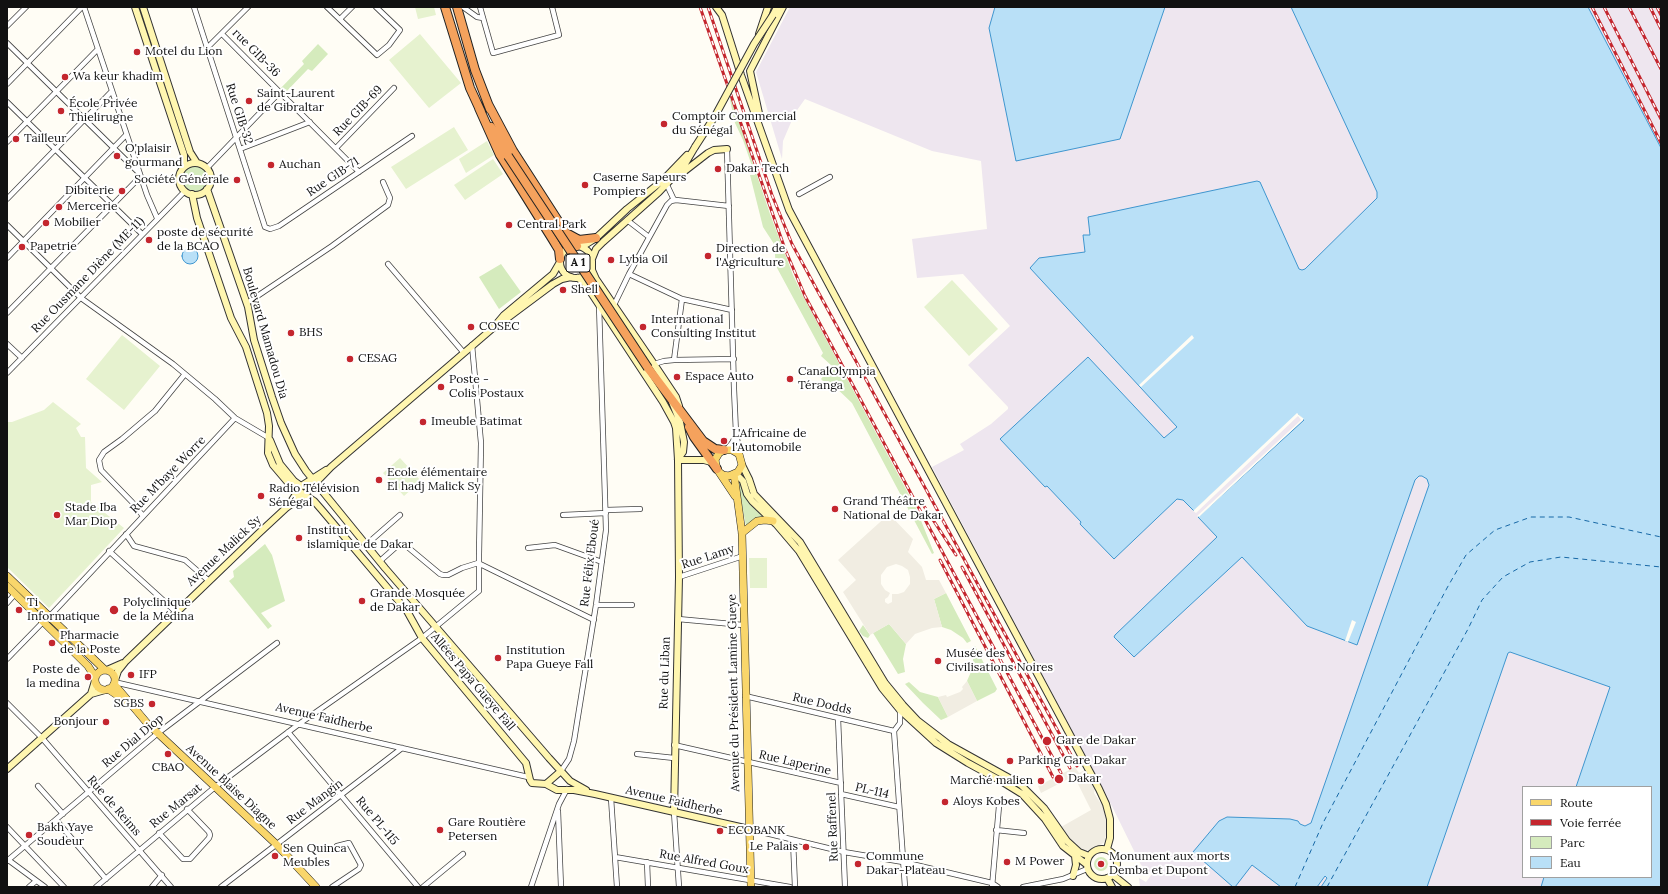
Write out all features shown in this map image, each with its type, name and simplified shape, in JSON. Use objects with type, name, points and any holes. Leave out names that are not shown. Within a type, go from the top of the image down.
[{"type":"highway","name":"A 1","points":[[445,7],[458,55],[470,88],[479,108],[508,156],[648,368],[684,418],[707,445],[715,449],[726,449]]},
{"type":"highway","name":"A 1","points":[[457,7],[475,70],[504,149]]},
{"type":"highway","points":[[488,104],[513,151],[556,219],[569,238],[578,246]]},
{"type":"highway","points":[[479,108],[496,149],[553,240],[558,250],[560,260]]},
{"type":"highway","points":[[556,219],[567,232],[575,238],[583,240],[596,238]]},
{"type":"highway","name":"A 1","points":[[684,418],[694,437],[716,468]]},
{"type":"main road","points":[[726,449],[735,451],[740,457],[742,465],[740,470],[735,474],[726,476],[716,468],[716,457],[719,453],[726,449]]},
{"type":"main road","name":"Avenue du Président Lamine Gueye","points":[[716,468],[736,498]]},
{"type":"main road","name":"Avenue du Président Lamine Gueye","points":[[735,474],[736,498],[742,533],[743,556],[750,884]]},
{"type":"main road","points":[[742,533],[757,521],[773,521]]},
{"type":"main road","points":[[7,576],[46,619],[88,666],[99,688],[106,690],[114,682],[112,674],[106,670],[46,619],[15,594],[7,586]]},
{"type":"main road","points":[[95,679],[99,672],[106,670]]},
{"type":"main road","name":"Avenue Blaise Diagne","points":[[114,682],[130,704],[158,733],[276,844],[316,887]]},
{"type":"main road","name":"Avenue Blaise Diagne","points":[[106,690],[130,704]]},
{"type":"street","points":[[7,26],[26,7]]},
{"type":"street","points":[[7,84],[83,7],[126,136],[152,210],[157,218]]},
{"type":"street","points":[[135,7],[184,155],[184,167]]},
{"type":"street","points":[[143,7],[190,152],[197,163],[207,168],[211,180],[207,189],[200,194],[192,194],[185,191],[180,186],[180,172],[184,167],[197,163]]},
{"type":"street","name":"Rue GIB-32","points":[[194,7],[265,227]]},
{"type":"street","points":[[207,48],[248,7]]},
{"type":"street","points":[[327,7],[377,55],[389,45],[400,30],[376,7]]},
{"type":"street","points":[[340,19],[352,7]]},
{"type":"street","points":[[463,7],[477,17],[483,18]]},
{"type":"street","points":[[480,7],[492,53],[559,35],[552,7]]},
{"type":"street","points":[[716,7],[722,15],[789,210],[1099,789],[1106,804],[1110,819],[1111,832],[1107,850]]},
{"type":"street","points":[[722,15],[723,7]]},
{"type":"street","points":[[768,7],[770,15]]},
{"type":"street","points":[[659,192],[695,148],[715,116],[770,15],[777,7]]},
{"type":"street","points":[[742,75],[750,71],[783,7]]},
{"type":"street","name":"rue GIB-36","points":[[222,34],[359,172]]},
{"type":"street","points":[[7,42],[140,174]]},
{"type":"street","points":[[7,142],[98,49]]},
{"type":"street","points":[[750,71],[764,138]]},
{"type":"street","name":"Rue GIB-69","points":[[336,148],[394,88]]},
{"type":"street","points":[[7,199],[112,91]]},
{"type":"street","points":[[207,168],[280,92]]},
{"type":"street","points":[[7,102],[142,234]]},
{"type":"street","points":[[240,149],[310,122]]},
{"type":"street","points":[[7,258],[126,136]]},
{"type":"street","name":"Rue GIB-71","points":[[265,227],[270,229],[279,226],[412,136]]},
{"type":"street","points":[[578,278],[588,272],[596,249],[667,185],[708,152],[727,149],[736,433],[740,457]]},
{"type":"street","points":[[493,328],[504,315],[553,274],[563,253],[567,249],[584,245],[596,238],[627,209],[683,163]]},
{"type":"street","points":[[7,313],[112,205],[140,174]]},
{"type":"street","points":[[799,194],[830,177]]},
{"type":"street","points":[[247,303],[332,246],[388,205],[390,198],[383,182]]},
{"type":"street","points":[[667,185],[674,200]]},
{"type":"street","name":"Boulevard Mamadou Dia","points":[[207,189],[247,303],[254,340],[281,422],[295,454],[314,481]]},
{"type":"street","name":"Rue Ousmane Diène (ME-11)","points":[[7,373],[185,191]]},
{"type":"street","name":"Boulevard Mamadou Dia","points":[[192,194],[197,218],[231,318],[246,347],[267,413],[269,438],[268,453],[273,465],[281,476],[299,488]]},
{"type":"street","points":[[614,305],[629,274],[667,205],[674,200],[729,206]]},
{"type":"street","points":[[627,220],[649,237]]},
{"type":"street","points":[[7,225],[80,298],[141,340],[186,374],[235,418],[269,438]]},
{"type":"street","points":[[578,246],[587,251],[592,260],[593,274],[676,397],[684,418]]},
{"type":"street","points":[[560,260],[562,270],[571,277]]},
{"type":"street","points":[[388,264],[464,353]]},
{"type":"street","points":[[629,274],[682,300],[732,310]]},
{"type":"street","points":[[493,328],[562,279],[571,277],[578,278],[584,282],[670,413],[676,428],[678,459]]},
{"type":"street","points":[[674,360],[682,300]]},
{"type":"street","name":"Rue Félix Eboué","points":[[561,771],[569,759],[574,741],[602,562],[606,511],[599,306]]},
{"type":"street","name":"Avenue Malick Sy","points":[[114,682],[118,671],[126,661],[286,508],[304,494],[314,481],[493,328]]},
{"type":"street","points":[[7,344],[22,358]]},
{"type":"street","points":[[472,345],[481,443],[478,563]]},
{"type":"street","points":[[654,364],[664,360],[734,359]]},
{"type":"street","points":[[143,516],[132,502],[101,470],[99,460],[104,452],[155,411],[186,374]]},
{"type":"street","points":[[670,399],[680,422],[684,442],[683,452],[678,459]]},
{"type":"street","name":"Rue M'baye Worre","points":[[7,660],[235,418]]},
{"type":"street","points":[[726,449],[732,443],[736,433]]},
{"type":"street","points":[[678,459],[704,460],[716,468]]},
{"type":"street","name":"Rue du Liban","points":[[678,459],[679,577],[674,746],[674,812],[679,887]]},
{"type":"street","points":[[742,465],[754,494],[800,542],[885,684],[903,706],[924,726],[948,744],[1020,785],[1044,808],[1067,841],[1079,852],[1089,856]]},
{"type":"street","points":[[735,474],[743,481],[747,494],[752,501],[788,537],[803,556],[882,688],[910,721],[932,740],[952,754],[1002,781],[1022,794],[1045,819],[1063,846],[1086,867],[1094,878],[1102,880],[1110,877],[1117,868],[1117,861],[1114,854],[1107,850],[1103,848],[1095,850],[1089,856],[1086,867],[1074,876],[1024,887]]},
{"type":"street","points":[[299,488],[308,486],[314,481]]},
{"type":"street","name":"Allées Papa Gueye Fall","points":[[314,481],[416,604],[437,626],[570,781]]},
{"type":"street","name":"Avenue Malick Sy","points":[[286,508],[299,488]]},
{"type":"street","name":"Allées Papa Gueye Fall","points":[[299,488],[321,509],[407,611],[422,638],[526,763],[528,767],[528,777]]},
{"type":"street","points":[[563,515],[640,509]]},
{"type":"street","points":[[367,544],[400,515]]},
{"type":"street","points":[[126,534],[131,544],[134,546],[186,560],[209,581]]},
{"type":"street","points":[[380,561],[397,546],[404,544],[443,575],[448,575],[462,568],[478,563],[594,620]]},
{"type":"street","points":[[528,548],[555,545],[602,562]]},
{"type":"street","points":[[109,551],[176,612]]},
{"type":"street","name":"Rue Lamy","points":[[679,577],[743,556]]},
{"type":"street","name":"Rue Marsat","points":[[99,886],[187,809],[215,787],[299,724],[422,638],[479,591],[478,563]]},
{"type":"street","points":[[7,602],[15,594]]},
{"type":"street","points":[[596,605],[632,606]]},
{"type":"street","points":[[678,619],[744,625]]},
{"type":"street","name":"Rue Dial Diop","points":[[7,860],[158,733],[278,643]]},
{"type":"street","name":"Avenue Malick Sy","points":[[106,670],[126,661]]},
{"type":"street","points":[[91,694],[95,679]]},
{"type":"street","name":"Avenue Faidherbe","points":[[114,682],[528,777]]},
{"type":"street","points":[[7,769],[91,694],[106,690]]},
{"type":"street","name":"Rue Dodds","points":[[745,696],[894,731]]},
{"type":"street","name":"Rue de Reims","points":[[7,703],[42,738],[172,887]]},
{"type":"street","points":[[900,710],[900,723],[894,731],[905,887]]},
{"type":"street","name":"Rue Raffenel","points":[[838,718],[845,887]]},
{"type":"street","points":[[900,723],[910,721]]},
{"type":"street","name":"Rue PL-115","points":[[288,732],[418,887]]},
{"type":"street","name":"Rue Laperine","points":[[674,746],[841,783]]},
{"type":"street","name":"Rue Mangin","points":[[221,887],[402,748]]},
{"type":"street","points":[[637,754],[674,758]]},
{"type":"street","points":[[546,784],[561,771]]},
{"type":"street","points":[[528,777],[532,783],[546,784],[557,790],[560,796],[561,887]]},
{"type":"street","points":[[531,887],[559,805],[570,781]]},
{"type":"street","name":"Avenue Faidherbe","points":[[570,781],[595,794]]},
{"type":"street","points":[[38,786],[63,814]]},
{"type":"street","name":"Avenue Faidherbe","points":[[557,790],[567,789],[595,794],[749,829]]},
{"type":"street","name":"PL-114","points":[[841,794],[899,807]]},
{"type":"street","points":[[611,798],[617,887]]},
{"type":"street","points":[[992,885],[998,806]]},
{"type":"street","points":[[159,833],[183,859],[190,859],[210,838],[210,832],[187,809]]},
{"type":"street","points":[[56,820],[106,879]]},
{"type":"street","points":[[7,827],[64,887]]},
{"type":"street","points":[[749,829],[844,852],[903,862],[998,887]]},
{"type":"street","points":[[996,830],[1024,833]]},
{"type":"street","points":[[792,840],[795,887]]},
{"type":"street","points":[[332,887],[359,869],[361,865],[349,843],[337,846]]},
{"type":"street","points":[[423,887],[463,854]]},
{"type":"street","points":[[1074,876],[1076,865],[1075,856]]},
{"type":"street","name":"Rue Alfred Goux","points":[[615,857],[647,862],[750,884],[790,887]]},
{"type":"street","points":[[7,860],[45,887]]},
{"type":"street","points":[[647,862],[648,887]]},
{"type":"street","points":[[152,887],[162,875]]},
{"type":"street","points":[[1110,877],[1112,887]]},
{"type":"street","points":[[1110,877],[1128,887]]},
{"type":"street","points":[[29,887],[36,881]]},
{"type":"shaded area","points":[[790,7],[1661,7],[1661,887],[1140,887],[1139,878],[1146,882],[1152,874],[1141,865],[1106,794],[932,467],[964,450],[960,444],[991,424],[1008,409],[1008,407],[968,365],[1010,326],[963,274],[917,278],[912,239],[987,229],[981,161],[932,151],[805,99],[795,113],[783,141],[782,159],[756,72]]},
{"type":"shaded area","points":[[889,514],[913,539],[908,552],[922,567],[926,580],[939,580],[946,593],[934,599],[942,627],[932,628],[915,634],[906,644],[889,624],[870,635],[843,592],[856,580],[838,560]],"holes":[[[896,564],[908,570],[910,584],[904,592],[892,594],[892,602],[888,604],[885,602],[885,599],[890,593],[885,590],[881,584],[881,575],[887,567]]]},
{"type":"shaded area","points":[[967,681],[977,701],[948,717],[938,697],[946,695],[947,697],[960,692]]},
{"type":"shaded area","points":[[1075,767],[1079,773],[1085,770],[1095,788],[1094,793],[1104,806],[1108,820],[1105,841],[1102,844],[1086,851],[1076,846],[1061,827],[1091,810],[1074,776],[1041,793],[1038,786]]},
{"type":"green space","points":[[415,7],[434,7],[436,15],[418,19]]},
{"type":"green space","points":[[420,34],[461,83],[429,108],[389,60]]},
{"type":"green space","points":[[318,44],[328,54],[312,71],[308,69],[284,94],[279,90],[304,64],[302,61]]},
{"type":"green space","points":[[731,98],[770,214],[793,275],[916,508],[934,553],[932,554],[852,403],[832,384],[824,382],[821,379],[832,366],[821,356],[823,353],[776,266],[774,244],[763,227],[750,175],[755,175],[743,140],[735,123],[730,100]]},
{"type":"green space","points":[[454,127],[468,150],[406,189],[391,167]]},
{"type":"green space","points":[[487,141],[494,155],[466,173],[459,159]]},
{"type":"green space","points":[[493,159],[503,174],[465,200],[454,185]]},
{"type":"green space","points":[[195,164],[205,168],[209,178],[205,188],[195,192],[185,188],[181,178],[185,168]]},
{"type":"green space","points":[[501,264],[521,292],[499,309],[479,277]]},
{"type":"green space","points":[[952,280],[998,329],[969,356],[924,307]]},
{"type":"green space","points":[[122,335],[160,366],[124,410],[86,379]]},
{"type":"green space","name":"Stade Iba Mar Diop","points":[[53,402],[81,424],[76,428],[81,437],[85,437],[86,468],[102,482],[91,485],[91,502],[124,528],[49,608],[7,567],[7,422],[12,422],[44,410]]},
{"type":"green space","points":[[400,458],[421,481],[404,496],[383,473]]},
{"type":"green space","points":[[737,480],[740,481],[749,503],[763,517],[755,518],[746,526]]},
{"type":"green space","points":[[265,544],[272,555],[285,601],[261,613],[272,626],[268,629],[229,581],[234,577],[233,571]]},
{"type":"green space","points":[[749,558],[767,558],[767,588],[750,588]]},
{"type":"green space","points":[[946,593],[971,641],[967,643],[963,638],[951,630],[942,627],[934,599]]},
{"type":"green space","points":[[889,624],[906,644],[903,659],[905,672],[898,674],[873,633]]},
{"type":"green space","points":[[863,625],[870,635],[868,638],[863,636],[859,631]]},
{"type":"green space","points":[[975,646],[997,689],[995,692],[977,701],[967,681],[973,667],[973,655],[971,648]]},
{"type":"green space","points":[[909,682],[920,692],[938,697],[948,717],[941,720],[905,684]]},
{"type":"green space","points":[[1098,857],[1104,857],[1108,861],[1108,867],[1104,871],[1098,871],[1094,867],[1094,861]]},
{"type":"water","points":[[995,7],[1165,7],[1120,139],[1016,161],[989,28]]},
{"type":"water","points":[[1291,7],[1588,7],[1661,148],[1661,887],[1541,887],[1544,878],[1652,878],[1652,786],[1576,786],[1610,687],[1510,652],[1508,653],[1427,887],[1321,887],[1327,878],[1325,876],[1317,887],[1281,887],[1252,865],[1235,887],[1233,887],[1193,852],[1219,821],[1227,817],[1290,819],[1298,821],[1300,824],[1305,826],[1311,823],[1429,485],[1427,479],[1419,476],[1415,480],[1357,645],[1307,626],[1242,557],[1134,657],[1114,637],[1217,537],[1198,517],[1304,420],[1298,414],[1194,511],[1183,500],[1177,499],[1114,559],[1080,524],[1081,522],[1047,486],[1045,487],[1000,439],[1088,357],[1164,438],[1177,427],[1030,268],[1039,258],[1085,252],[1083,235],[1090,235],[1088,217],[1257,181],[1260,182],[1299,269],[1302,270],[1305,269],[1377,198],[1377,192]]},
{"type":"water","points":[[190,248],[196,250],[198,256],[196,262],[190,264],[184,262],[182,256],[184,250]]},
{"type":"pier","points":[[1192,335],[1194,338],[1141,387],[1139,385]]},
{"type":"pier","points":[[1297,413],[1304,419],[1199,517],[1197,516],[1301,420],[1298,416],[1196,513],[1193,511]]},
{"type":"pier","points":[[1352,620],[1356,622],[1348,642],[1345,641]]},
{"type":"ferry route","points":[[1295,887],[1323,823],[1447,588],[1466,555],[1495,530],[1531,517],[1569,517],[1661,537]]},
{"type":"ferry route","points":[[1327,887],[1468,629],[1482,600],[1503,577],[1530,562],[1561,557],[1661,567]]},
{"type":"railway","points":[[700,7],[785,249],[805,296],[1061,773]]},
{"type":"railway","points":[[708,7],[772,195],[792,244],[1077,766]]},
{"type":"railway","points":[[1592,7],[1661,143]]},
{"type":"railway","points":[[1604,7],[1661,119]]},
{"type":"railway","points":[[1629,7],[1661,69]]},
{"type":"railway","points":[[1650,7],[1661,29]]},
{"type":"railway","points":[[1657,7],[1661,15]]},
{"type":"railway","points":[[920,500],[956,555]]},
{"type":"railway","points":[[940,560],[1053,777]]},
{"type":"railway","points":[[962,567],[1070,768]]},
{"type":"place","name":"Motel du Lion","points":[[137,52]]},
{"type":"place","name":"Wa keur khadim","points":[[65,77]]},
{"type":"place","name":"Saint-Laurent de Gibraltar","points":[[249,101]]},
{"type":"place","name":"École Privée Thielirugne","points":[[61,111]]},
{"type":"place","name":"Comptoir Commercial du Sénégal","points":[[664,124]]},
{"type":"place","name":"Tailleur","points":[[16,139]]},
{"type":"place","name":"O'plaisir gourmand","points":[[117,156]]},
{"type":"place","name":"Auchan","points":[[271,165]]},
{"type":"place","name":"Dakar Tech","points":[[718,169]]},
{"type":"place","name":"Société Générale","points":[[237,180]]},
{"type":"place","name":"Caserne Sapeurs Pompiers","points":[[585,185]]},
{"type":"place","name":"Dibiterie","points":[[122,191]]},
{"type":"place","name":"Mercerie","points":[[59,207]]},
{"type":"place","name":"Mobilier","points":[[46,223]]},
{"type":"place","name":"Central Park","points":[[509,225]]},
{"type":"place","name":"poste de sécurité de la BCAO","points":[[149,240]]},
{"type":"place","name":"Papetrie","points":[[22,247]]},
{"type":"place","name":"Direction de l'Agriculture","points":[[708,256]]},
{"type":"place","name":"Lybia Oil","points":[[611,260]]},
{"type":"place","name":"Shell","points":[[563,290]]},
{"type":"place","name":"COSEC","points":[[471,327]]},
{"type":"place","name":"International Consulting Institut","points":[[643,327]]},
{"type":"place","name":"BHS","points":[[291,333]]},
{"type":"place","name":"CESAG","points":[[350,359]]},
{"type":"place","name":"Espace Auto","points":[[677,377]]},
{"type":"place","name":"CanalOlympia Téranga","points":[[790,379]]},
{"type":"place","name":"Poste - Colis Postaux","points":[[441,387]]},
{"type":"place","name":"Imeuble Batimat","points":[[423,422]]},
{"type":"place","name":"L'Africaine de l'Automobile","points":[[724,441]]},
{"type":"place","name":"Ecole élémentaire El hadj Malick Sy","points":[[379,480]]},
{"type":"place","name":"Radio Télévision Sénégal","points":[[261,496]]},
{"type":"place","name":"Grand Théâtre National de Dakar","points":[[835,509]]},
{"type":"place","name":"Stade Iba Mar Diop","points":[[57,515]]},
{"type":"place","name":"Institut islamique de Dakar","points":[[299,538]]},
{"type":"place","name":"Grande Mosquée de Dakar","points":[[362,601]]},
{"type":"place","name":"Ti Informatique","points":[[19,610]]},
{"type":"place","name":"Polyclinique de la Médina","points":[[114,610]]},
{"type":"place","name":"Pharmacie de la Poste","points":[[52,643]]},
{"type":"place","name":"Institution Papa Gueye Fall","points":[[498,658]]},
{"type":"place","name":"Musée des Civilisations Noires","points":[[938,661]]},
{"type":"place","name":"IFP","points":[[131,675]]},
{"type":"place","name":"Poste de la medina","points":[[88,677]]},
{"type":"place","name":"SGBS","points":[[152,704]]},
{"type":"place","name":"Bonjour","points":[[106,722]]},
{"type":"place","name":"Gare de Dakar","points":[[1047,741]]},
{"type":"place","name":"CBAO","points":[[168,754]]},
{"type":"place","name":"Parking Gare Dakar","points":[[1010,761]]},
{"type":"place","name":"Dakar","points":[[1059,779]]},
{"type":"place","name":"Marché malien","points":[[1041,781]]},
{"type":"place","name":"Aloys Kobes","points":[[945,802]]},
{"type":"place","name":"Gare Routière Petersen","points":[[440,830]]},
{"type":"place","name":"ECOBANK","points":[[720,831]]},
{"type":"place","name":"Bakh Yaye Soudeur","points":[[29,835]]},
{"type":"place","name":"Le Palais","points":[[806,847]]},
{"type":"place","name":"Sen Quinca Meubles","points":[[275,856]]},
{"type":"place","name":"M Power","points":[[1007,862]]},
{"type":"place","name":"Commune Dakar-Plateau","points":[[858,864]]},
{"type":"place","name":"Monument aux morts Demba et Dupont","points":[[1101,864]]}]
